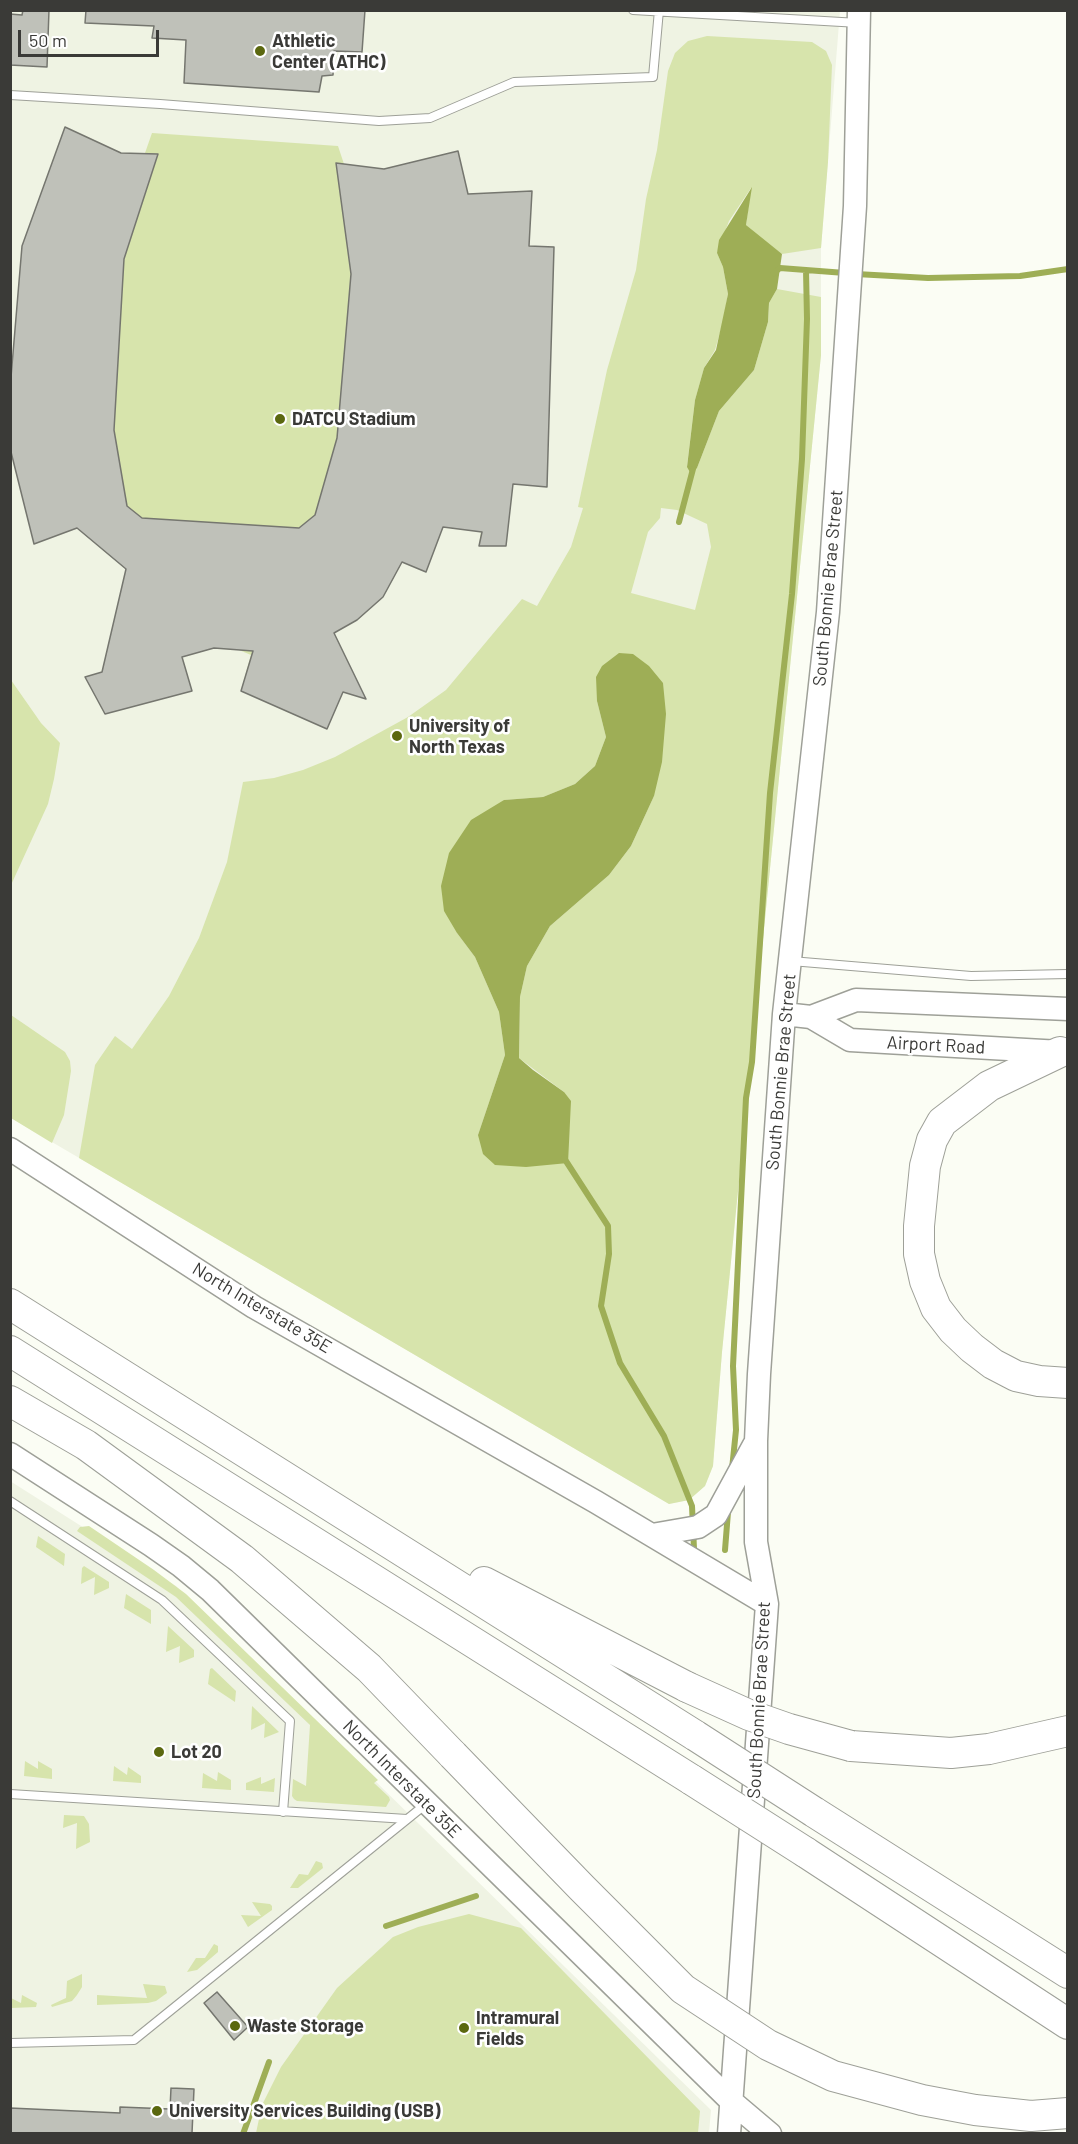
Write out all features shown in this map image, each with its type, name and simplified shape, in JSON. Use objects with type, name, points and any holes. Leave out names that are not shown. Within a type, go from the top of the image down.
[{"type":"highway","points":[[1064,1051],[989,1086],[942,1122],[932,1140],[925,1166],[919,1254],[925,1281],[936,1308],[953,1330],[972,1348],[993,1364],[1017,1376],[1039,1381],[1068,1383]]},
{"type":"highway","points":[[10,1304],[1068,1973]]},
{"type":"highway","points":[[10,1351],[692,1780],[1068,2024]]},
{"type":"highway","points":[[10,1401],[86,1445],[242,1559],[369,1668],[683,1989],[768,2045],[832,2076],[922,2100],[975,2110],[1031,2116],[1068,2113]]},
{"type":"highway","points":[[242,1450],[510,1596],[687,1687],[749,1715],[789,1729],[851,1746],[951,1754],[989,1749],[1068,1731]]},
{"type":"highway","points":[[218,1483],[275,1528]]},
{"type":"main road","name":"South Bonnie Brae Street","points":[[729,2133],[767,1604],[756,1542],[756,1441],[759,1374],[784,1014],[828,612],[855,206],[859,17]]},
{"type":"main road","name":"Airport Road","points":[[811,1017],[856,1000],[1068,1009]]},
{"type":"main road","name":"Airport Road","points":[[784,1014],[811,1017],[850,1040],[1064,1051]]},
{"type":"main road","name":"North Interstate 35E","points":[[10,1149],[254,1307],[652,1535],[767,1604]]},
{"type":"main road","points":[[652,1535],[698,1527],[716,1515],[756,1441]]},
{"type":"main road","name":"North Interstate 35E","points":[[10,1454],[151,1545],[210,1590],[731,2101],[771,2133]]},
{"type":"lane","points":[[633,10],[859,17]]},
{"type":"lane","points":[[10,95],[379,121],[430,118],[514,82],[653,77],[659,11]]},
{"type":"lane","points":[[790,961],[971,976],[1068,974]]},
{"type":"lane","points":[[10,1501],[162,1600],[290,1721],[283,1812]]},
{"type":"lane","points":[[10,1794],[407,1820]]},
{"type":"lane","points":[[10,2043],[134,2040],[426,1804]]},
{"type":"shaded area","name":"University of North Texas","points":[[11,11],[840,11],[821,248],[821,355],[722,1352],[713,1466],[705,1486],[689,1500],[669,1504],[11,1118]]},
{"type":"shaded area","points":[[707,36],[812,42],[826,51],[832,65],[828,162],[821,248],[782,254],[762,239],[746,225],[751,188],[729,221],[717,253],[723,267],[728,294],[715,350],[704,368],[695,400],[687,466],[697,468],[719,411],[754,370],[768,322],[769,303],[777,289],[821,297],[821,355],[722,1352],[713,1466],[705,1486],[689,1500],[669,1504],[79,1158],[95,1065],[115,1036],[132,1049],[169,996],[199,938],[227,862],[243,782],[274,778],[303,770],[335,757],[408,717],[446,690],[522,599],[537,606],[571,547],[583,508],[578,507],[607,370],[636,270],[668,71],[675,53],[688,41]],"holes":[[[661,508],[677,510],[707,524],[711,547],[695,610],[631,593],[648,532],[660,518]],[[597,701],[654,796],[631,846],[609,875],[550,926],[527,966],[520,997],[519,1058],[564,1092],[478,1135],[505,1055],[499,1012],[475,957],[457,933],[504,800],[543,797],[575,784],[595,766],[606,737]]]},
{"type":"shaded area","name":"DATCU Stadium","points":[[65,127],[121,153],[145,153],[152,133],[338,146],[344,164],[384,169],[458,151],[469,201],[481,194],[532,191],[529,246],[554,247],[547,487],[513,484],[506,546],[479,546],[481,532],[443,527],[426,572],[402,562],[383,597],[357,620],[334,633],[366,699],[343,692],[327,729],[241,691],[251,655],[239,650],[214,648],[182,657],[192,691],[105,714],[85,677],[102,672],[126,569],[77,528],[34,544],[11,448]]},
{"type":"shaded area","points":[[752,187],[746,225],[782,254],[777,289],[769,303],[768,322],[754,370],[719,411],[697,468],[691,474],[687,467],[695,400],[704,368],[716,350],[728,294],[723,267],[717,253],[719,240]]},
{"type":"shaded area","points":[[619,653],[633,654],[649,666],[663,683],[666,714],[662,762],[654,796],[631,846],[609,875],[550,926],[527,966],[520,997],[519,1058],[564,1092],[571,1101],[568,1163],[526,1167],[495,1165],[483,1154],[478,1135],[505,1055],[499,1012],[475,957],[444,911],[441,886],[449,853],[471,820],[504,800],[543,797],[575,784],[595,766],[606,737],[597,701],[596,677],[602,666]]},
{"type":"shaded area","points":[[11,680],[41,723],[60,743],[48,804],[11,885]]},
{"type":"shaded area","points":[[11,1015],[65,1052],[70,1061],[71,1071],[64,1115],[52,1143],[11,1118]]},
{"type":"shaded area","points":[[10,1481],[176,1586],[711,2110],[709,2133],[11,2133]]},
{"type":"shaded area","points":[[89,1526],[186,1594],[378,1780],[374,1783],[390,1800],[386,1807],[294,1799],[292,1796],[293,1779],[306,1786],[310,1725],[176,1597],[77,1531],[80,1527]]},
{"type":"shaded area","points":[[38,1536],[65,1554],[64,1566],[36,1547]]},
{"type":"shaded area","points":[[84,1566],[109,1582],[109,1588],[94,1595],[95,1577],[81,1584]]},
{"type":"shaded area","points":[[126,1594],[151,1610],[151,1624],[124,1608]]},
{"type":"shaded area","points":[[168,1626],[194,1650],[194,1657],[179,1663],[180,1646],[166,1652]]},
{"type":"shaded area","points":[[212,1668],[236,1691],[235,1702],[208,1684]]},
{"type":"shaded area","points":[[252,1706],[279,1732],[264,1738],[265,1723],[251,1730]]},
{"type":"shaded area","points":[[25,1761],[38,1769],[38,1761],[52,1769],[52,1779],[24,1776]]},
{"type":"shaded area","points":[[114,1766],[127,1775],[128,1767],[141,1776],[141,1783],[113,1781]]},
{"type":"shaded area","points":[[218,1772],[231,1780],[231,1790],[202,1788],[203,1773],[217,1781]]},
{"type":"shaded area","points":[[261,1777],[261,1784],[275,1778],[274,1792],[246,1790],[246,1783]]},
{"type":"shaded area","points":[[64,1815],[84,1816],[89,1824],[90,1842],[76,1849],[77,1823],[63,1828]]},
{"type":"shaded area","points":[[316,1861],[322,1863],[323,1868],[298,1888],[290,1888],[299,1874],[308,1875]]},
{"type":"shaded area","points":[[252,1902],[270,1904],[272,1910],[248,1927],[241,1915],[261,1916]]},
{"type":"shaded area","name":"Intramural Fields","points":[[469,1914],[521,1928],[700,2111],[698,2133],[256,2133],[262,2105],[281,2067],[337,1988],[393,1937],[418,1927]]},
{"type":"shaded area","points":[[214,1944],[218,1946],[218,1952],[197,1970],[187,1972],[196,1958],[205,1958]]},
{"type":"shaded area","points":[[82,1974],[82,1987],[72,2001],[52,2007],[51,2005],[66,1998],[67,1981]]},
{"type":"shaded area","points":[[143,1984],[165,1986],[167,1993],[156,2001],[148,2003],[97,2005],[97,1995],[147,1998]]},
{"type":"shaded area","points":[[22,1995],[37,2003],[36,2007],[11,2008],[11,1998],[21,2003]]},
{"type":"building","points":[[23,10],[49,10],[47,67],[10,65],[10,14],[22,15]]},
{"type":"building","name":"Athletic Center (ATHC)","points":[[86,10],[365,10],[362,52],[334,51],[333,75],[322,76],[319,92],[184,83],[186,40],[152,38],[154,26],[85,23]]},
{"type":"building","name":"DATCU Stadium","points":[[65,127],[121,153],[158,154],[124,259],[114,430],[127,506],[142,518],[299,528],[315,515],[337,438],[351,274],[336,163],[384,169],[458,151],[468,194],[532,191],[529,246],[554,247],[547,487],[513,484],[506,546],[479,546],[482,532],[443,527],[426,572],[402,562],[383,597],[357,620],[334,633],[366,699],[343,692],[327,729],[241,691],[253,651],[214,648],[182,657],[192,691],[105,714],[85,677],[102,672],[126,569],[77,528],[34,544],[10,448],[10,389],[22,246]]},
{"type":"building","points":[[217,1992],[248,2027],[234,2040],[204,2003]]},
{"type":"building","name":"University Services Building (USB)","points":[[171,2088],[194,2089],[192,2133],[10,2133],[10,2108],[120,2113],[120,2107],[170,2109]]},
{"type":"waterway","points":[[774,273],[780,268],[845,273]]},
{"type":"waterway","points":[[856,274],[928,278],[1020,276],[1068,269]]},
{"type":"waterway","points":[[732,1469],[736,1430],[733,1366],[746,1098],[752,1062],[770,793],[792,594],[802,459],[807,319],[806,270]]},
{"type":"waterway","points":[[679,522],[693,469]]},
{"type":"waterway","points":[[564,1158],[608,1226],[609,1254],[601,1306],[620,1363],[664,1436],[692,1506],[694,1549]]},
{"type":"waterway","points":[[725,1550],[728,1512]]},
{"type":"waterway","points":[[386,1926],[476,1896]]},
{"type":"waterway","points":[[243,2134],[269,2062]]},
{"type":"place","name":"Athletic Center (ATHC)","points":[[260,51]]},
{"type":"place","name":"DATCU Stadium","points":[[280,419]]},
{"type":"place","name":"University of North Texas","points":[[397,736]]},
{"type":"place","name":"Lot 20","points":[[159,1752]]},
{"type":"place","name":"Waste Storage","points":[[235,2026]]},
{"type":"place","name":"Intramural Fields","points":[[464,2028]]},
{"type":"place","name":"University Services Building (USB)","points":[[157,2111]]}]
